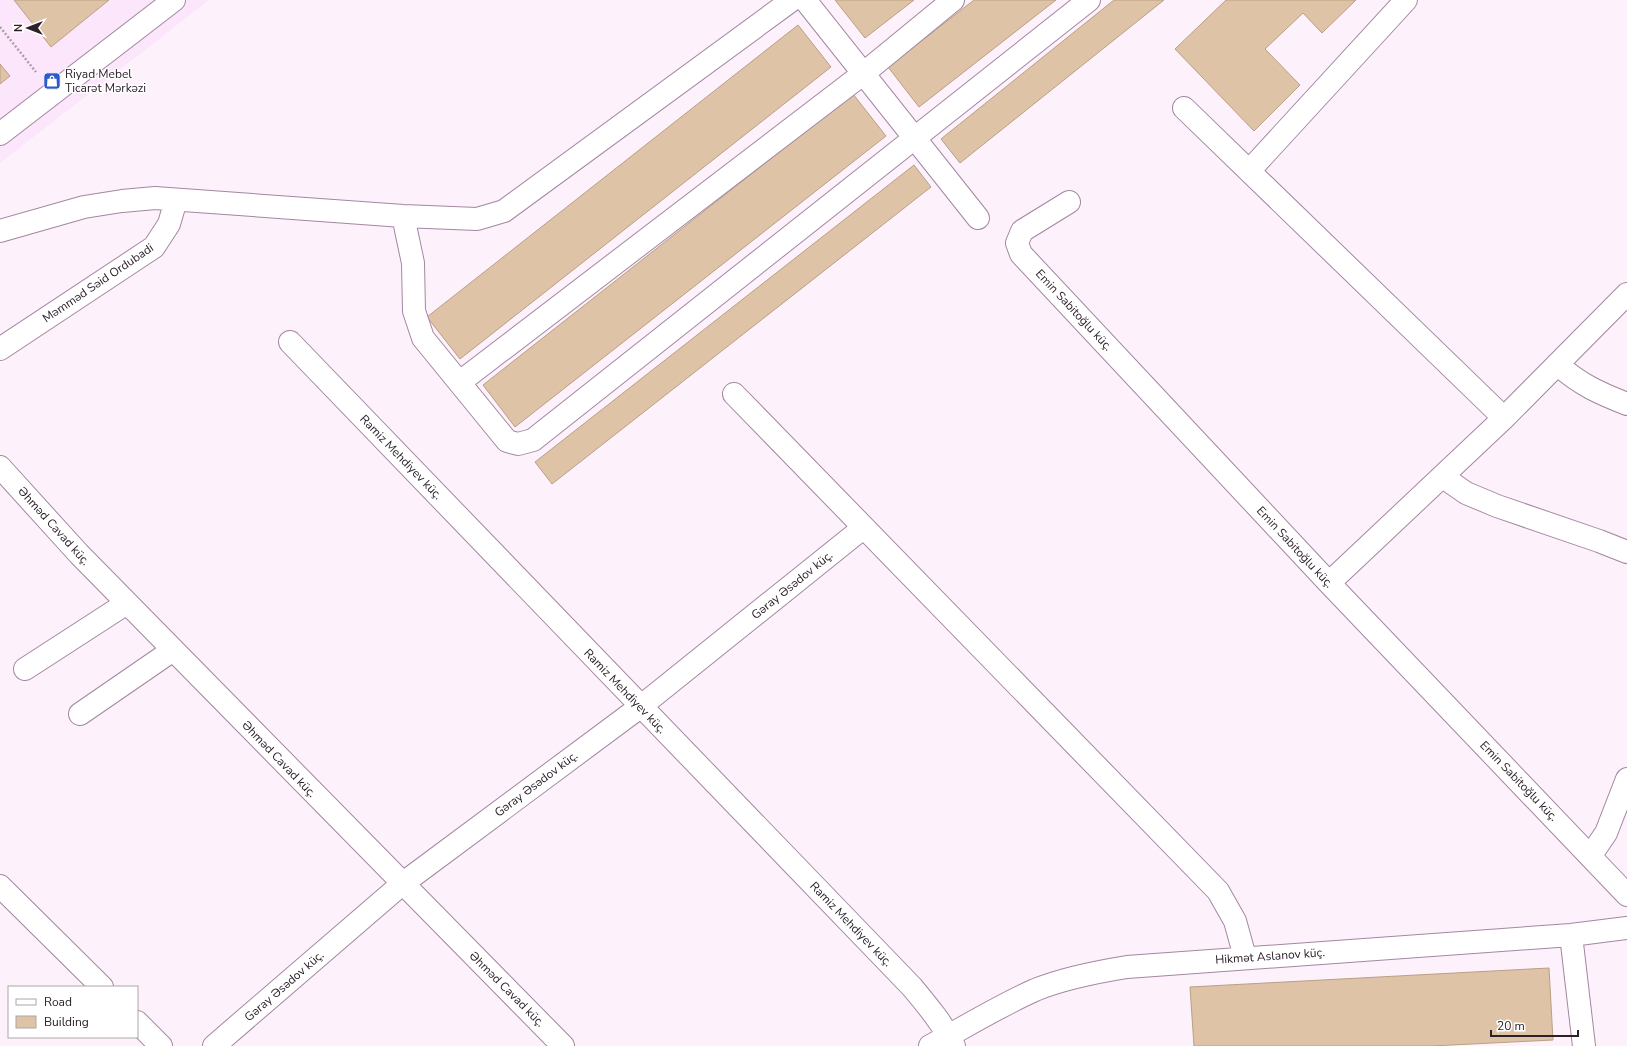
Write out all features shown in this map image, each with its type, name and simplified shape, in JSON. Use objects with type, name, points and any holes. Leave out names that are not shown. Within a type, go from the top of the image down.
[{"type":"street","points":[[0,134],[174,0]]},
{"type":"street","points":[[0,231],[84,207],[155,198],[403,216],[477,219],[504,211],[792,0]]},
{"type":"street","points":[[805,0],[978,218]]},
{"type":"street","points":[[460,382],[864,73],[953,0]]},
{"type":"street","points":[[403,216],[413,263],[414,311],[423,338],[507,441],[518,444],[533,440],[1088,0]]},
{"type":"street","points":[[1249,171],[1406,0]]},
{"type":"street","points":[[1184,108],[1504,418]]},
{"type":"street","name":"Məmməd Səid Ordubadi","points":[[0,349],[154,247],[169,224],[176,200]]},
{"type":"street","name":"Emin Sabitoğlu küç.","points":[[1069,202],[1022,231],[1017,243],[1021,254],[1329,583],[1591,855],[1627,895]]},
{"type":"street","points":[[1329,583],[1504,418],[1627,294]]},
{"type":"street","name":"Ramiz Mehdiyev küç.","points":[[290,342],[912,987],[929,1007],[951,1041]]},
{"type":"street","points":[[1558,365],[1576,381],[1599,393],[1627,404]]},
{"type":"street","points":[[734,394],[1218,891],[1235,921],[1245,957]]},
{"type":"street","name":"Əhməd Cavad küç.","points":[[0,467],[79,554],[402,884],[564,1046]]},
{"type":"street","points":[[1443,477],[1466,493],[1497,506],[1627,552]]},
{"type":"street","name":"Gəray Əsədov küç.","points":[[214,1046],[402,884],[640,706],[863,528]]},
{"type":"street","points":[[25,668],[127,603]]},
{"type":"street","points":[[80,714],[173,650]]},
{"type":"street","points":[[1591,855],[1606,833],[1627,779]]},
{"type":"street","points":[[0,886],[101,986]]},
{"type":"street","name":"Hikmət Aslanov küç.","points":[[930,1046],[951,1041],[994,1010],[1036,990],[1066,979],[1127,967],[1245,957],[1571,935],[1627,928]]},
{"type":"street","points":[[1571,935],[1584,1046]]},
{"type":"street","points":[[138,1023],[161,1046]]},
{"type":"path","points":[[0,27],[53,93]]},
{"type":"shaded area","name":"Riyad Mebel Ticarət Mərkəzi","points":[[0,0],[209,0],[0,163]]},
{"type":"building","points":[[14,0],[109,0],[51,47]]},
{"type":"building","points":[[835,0],[914,0],[865,38]]},
{"type":"building","points":[[974,0],[1056,0],[919,107],[888,67]]},
{"type":"building","points":[[1114,0],[1164,0],[960,163],[941,139]]},
{"type":"building","points":[[1226,0],[1356,0],[1322,33],[1303,13],[1265,49],[1300,85],[1254,131],[1175,49]]},
{"type":"building","points":[[798,25],[831,67],[460,359],[427,317]]},
{"type":"building","points":[[0,64],[10,76],[0,84]]},
{"type":"building","points":[[853,94],[886,136],[515,427],[483,385]]},
{"type":"building","points":[[914,165],[931,187],[552,484],[535,462]]},
{"type":"building","points":[[1549,968],[1553,1040],[1431,1046],[1194,1046],[1190,987]]},
{"type":"place","name":"Riyad Mebel Ticarət Mərkəzi","points":[[52,81]]}]
